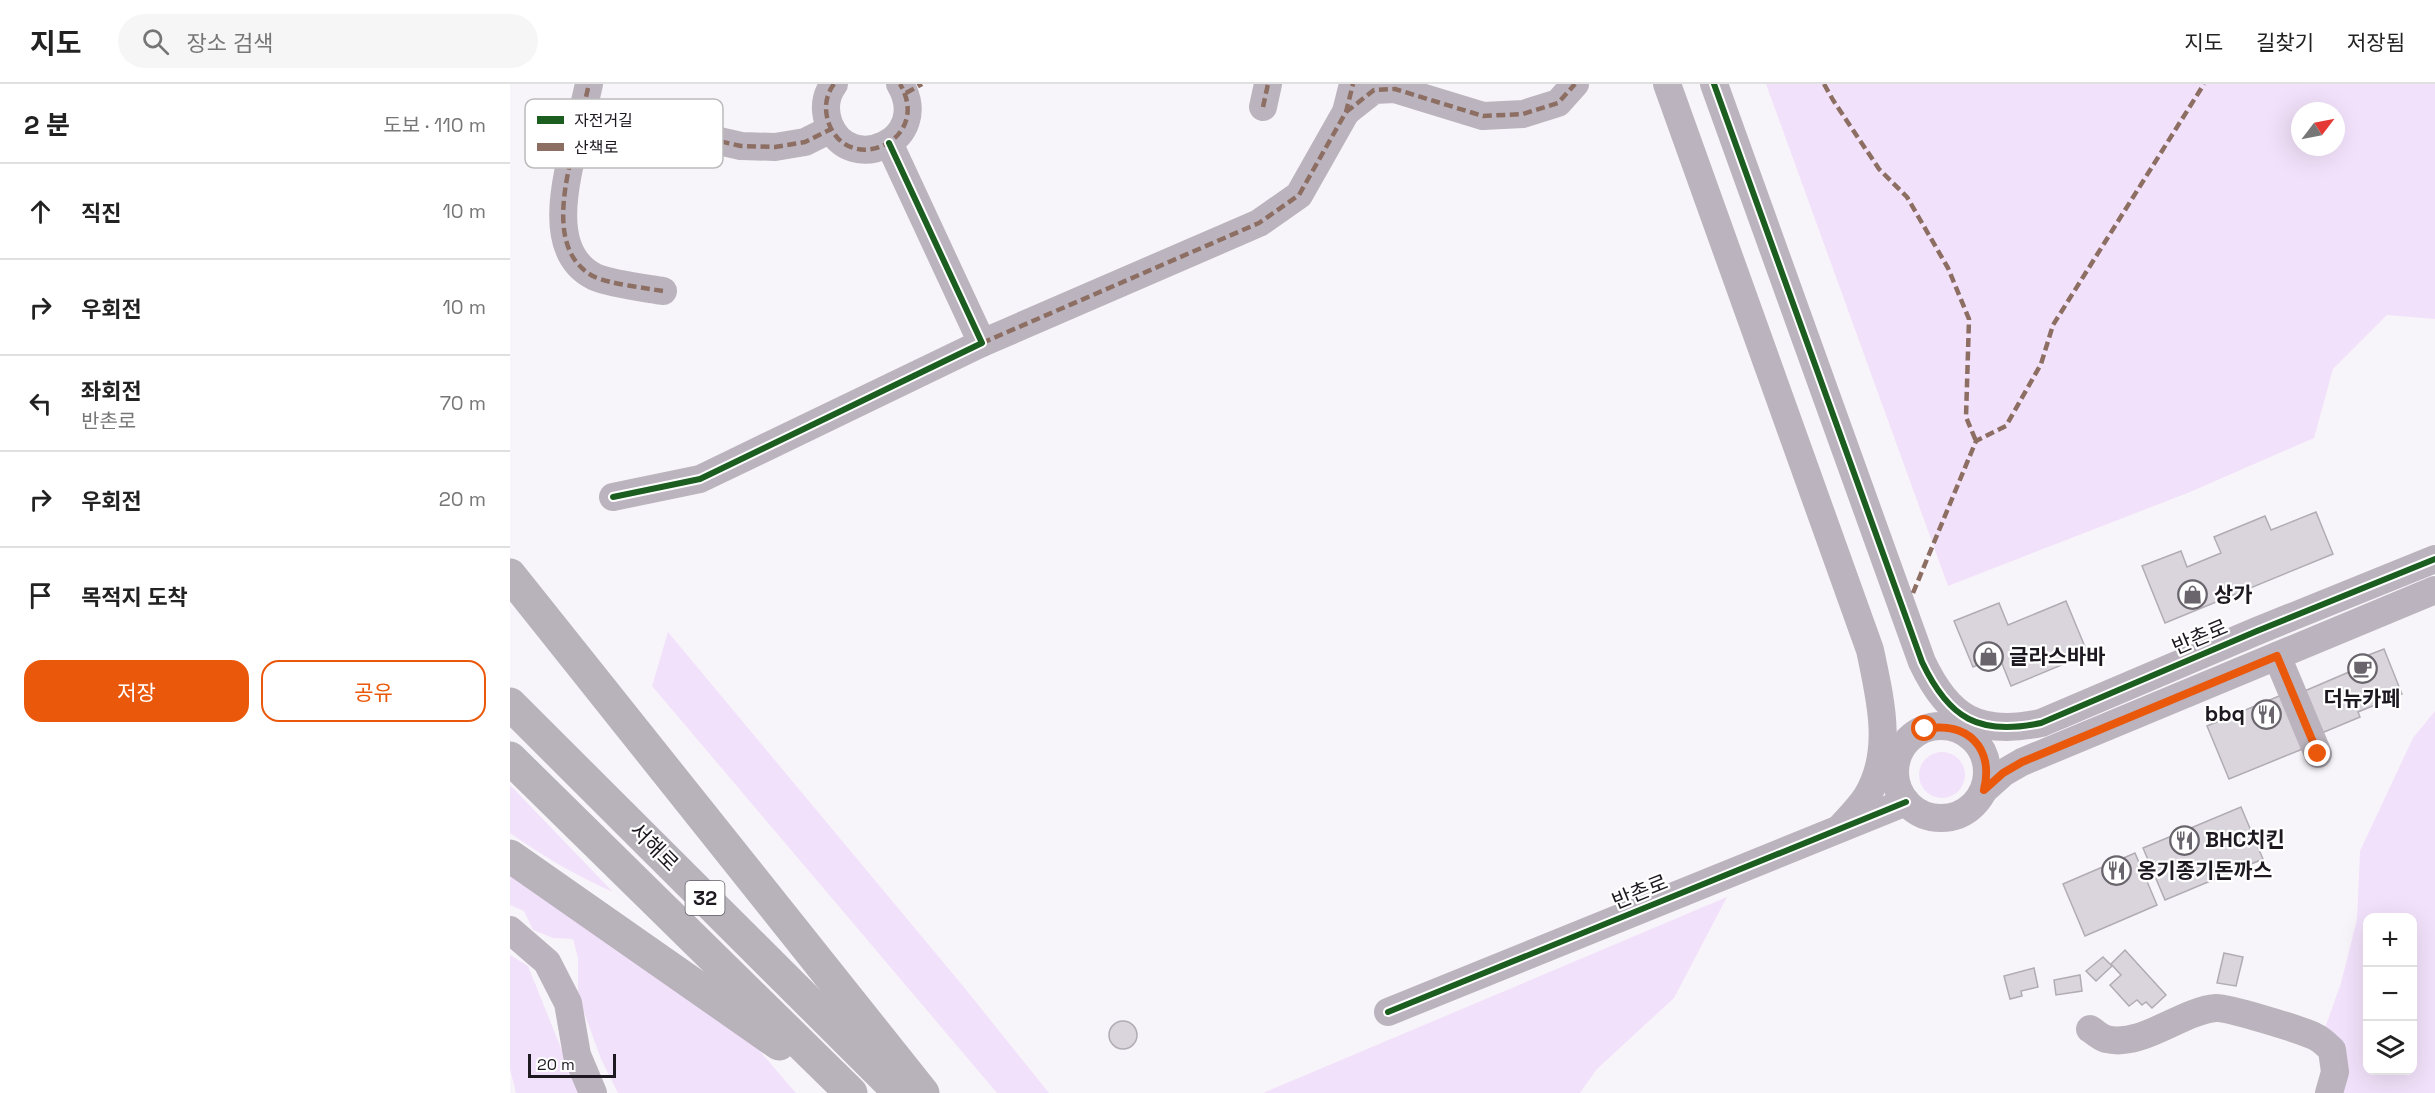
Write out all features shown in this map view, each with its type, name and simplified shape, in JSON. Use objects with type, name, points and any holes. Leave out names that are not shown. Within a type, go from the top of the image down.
[{"type":"highway","points":[[510,575],[923,1093]]},
{"type":"highway","name":"서해로","points":[[510,704],[900,1093]]},
{"type":"highway","name":"서해로","points":[[510,758],[850,1093]]},
{"type":"highway","points":[[510,856],[850,1093]]},
{"type":"street","points":[[834,84],[826,104],[826,117],[831,129],[840,140],[851,147],[864,150],[877,149],[890,143],[900,134],[907,122],[909,87]]},
{"type":"street","points":[[613,497],[700,479],[981,343],[1259,223],[1299,195],[1346,112],[1353,84]]},
{"type":"street","points":[[1346,112],[1374,90],[1395,89],[1484,116],[1523,114],[1558,103],[1575,84]]},
{"type":"street","points":[[1667,84],[1903,746]]},
{"type":"street","points":[[1714,84],[1922,662],[1941,697],[1974,731],[1986,764],[1987,777],[1984,790]]},
{"type":"street","points":[[723,140],[741,146],[775,147],[805,142],[831,129]]},
{"type":"street","points":[[890,143],[981,343]]},
{"type":"street","points":[[571,168],[561,213],[565,240],[577,265],[596,277],[663,291]]},
{"type":"street","name":"반촌로","points":[[1974,731],[2016,728],[2042,723],[2257,631],[2435,559]]},
{"type":"street","points":[[1974,731],[1939,726],[1925,729],[1903,746],[1897,759],[1898,788],[1906,802],[1918,812],[1933,818],[1948,818],[1963,813],[1976,803],[1984,790],[2003,773],[2022,762],[2435,590]]},
{"type":"street","points":[[1840,828],[1866,798],[1874,782],[1882,751],[1883,716],[1870,650]]},
{"type":"street","points":[[2277,656],[2318,754]]},
{"type":"street","name":"반촌로","points":[[1388,1012],[1906,802]]},
{"type":"street","points":[[510,930],[547,962],[568,1003],[577,1056],[593,1093]]},
{"type":"street","points":[[2090,1029],[2105,1038],[2124,1040],[2168,1026],[2196,1012],[2218,1008],[2239,1013],[2315,1036],[2332,1050],[2335,1072],[2329,1093]]},
{"type":"shaded area","points":[[1766,84],[2435,84],[2435,319],[2387,315],[2333,369],[2314,438],[2190,492],[1948,586]]},
{"type":"shaded area","points":[[668,632],[963,986],[1049,1093],[997,1093],[652,686]]},
{"type":"shaded area","points":[[2435,711],[2435,1093],[2329,1093],[2324,1031],[2341,983],[2357,919],[2360,851],[2413,738]]},
{"type":"shaded area","points":[[1947,752],[1959,758],[1964,766],[1964,784],[1959,792],[1951,797],[1937,798],[1929,795],[1922,788],[1919,770],[1922,762],[1929,755]]},
{"type":"shaded area","points":[[510,785],[613,892],[560,865],[510,833]]},
{"type":"shaded area","points":[[510,868],[758,1049],[796,1093],[618,1093],[601,1059],[578,996],[578,958],[573,939],[553,938],[533,930],[524,911],[510,905]]},
{"type":"shaded area","points":[[1727,897],[1674,998],[1597,1069],[1580,1093],[1263,1093]]},
{"type":"shaded area","points":[[510,955],[528,966],[575,1083],[582,1093],[516,1093],[510,1069]]},
{"type":"building","name":"상가","points":[[2316,512],[2333,554],[2165,623],[2142,566],[2181,551],[2187,567],[2221,553],[2214,537],[2265,516],[2271,530]]},
{"type":"building","points":[[2066,601],[2088,654],[2011,686],[1999,656],[1973,667],[1954,621],[1999,603],[2008,625]]},
{"type":"building","points":[[2384,649],[2402,694],[2358,712],[2360,717],[2317,735],[2300,693],[2356,669],[2353,661]]},
{"type":"building","points":[[2284,694],[2305,748],[2229,779],[2207,726]]},
{"type":"building","points":[[2241,807],[2263,859],[2165,900],[2143,848]]},
{"type":"building","points":[[2135,853],[2157,905],[2085,936],[2063,884]]},
{"type":"building","points":[[2125,950],[2166,995],[2152,1008],[2146,1002],[2142,1005],[2137,1000],[2129,1006],[2110,985],[2121,975],[2111,964]]},
{"type":"building","points":[[2224,953],[2243,957],[2236,986],[2217,983]]},
{"type":"building","points":[[2103,957],[2112,966],[2096,981],[2086,971]]},
{"type":"building","points":[[2034,968],[2038,987],[2021,991],[2022,996],[2010,999],[2004,976]]},
{"type":"building","points":[[2080,975],[2082,991],[2056,995],[2054,980]]},
{"type":"building","points":[[1123,1021],[1133,1025],[1137,1035],[1133,1045],[1123,1049],[1113,1045],[1109,1035],[1113,1025]]},
{"type":"marked path","points":[[586,99],[589,84]]},
{"type":"marked path","points":[[834,84],[826,103],[829,124],[839,140],[854,148],[869,149],[885,145],[898,135],[906,121],[907,104],[900,84]]},
{"type":"marked path","points":[[906,93],[922,84]]},
{"type":"marked path","points":[[1263,107],[1268,84]]},
{"type":"marked path","points":[[982,343],[1259,223],[1299,195],[1346,112],[1353,84]]},
{"type":"marked path","points":[[1346,112],[1374,90],[1395,89],[1483,116],[1523,114],[1558,103],[1575,84]]},
{"type":"marked path","points":[[1824,84],[1879,169],[1907,197],[1948,268],[1969,319],[1966,417],[1976,441]]},
{"type":"marked path","points":[[1913,593],[1976,441],[2006,426],[2041,364],[2053,325],[2204,84]]},
{"type":"marked path","points":[[723,142],[741,146],[775,147],[805,142],[831,129]]},
{"type":"marked path","points":[[569,168],[564,201],[564,224],[568,246],[578,264],[595,277],[619,284],[663,291]]},
{"type":"cycle path","points":[[1714,84],[1922,662],[1943,697],[1955,710],[1968,719],[2000,727],[2041,723],[2257,631],[2435,559]]},
{"type":"cycle path","points":[[613,497],[700,479],[982,343],[889,143]]},
{"type":"cycle path","points":[[1388,1012],[1906,802]]},
{"type":"place","name":"상가","points":[[2193,595]]},
{"type":"place","name":"글라스바바","points":[[1988,657]]},
{"type":"place","name":"더뉴카페","points":[[2362,668]]},
{"type":"place","name":"bbq","points":[[2266,714]]},
{"type":"place","name":"BHC치킨","points":[[2184,840]]},
{"type":"place","name":"옹기종기돈까스","points":[[2116,871]]},
{"type":"route","points":[[1925,729],[1939,726],[1953,728],[1974,740],[1982,751],[1986,764],[1987,777],[1984,790],[2003,773],[2022,762],[2277,656],[2318,754]]}]
